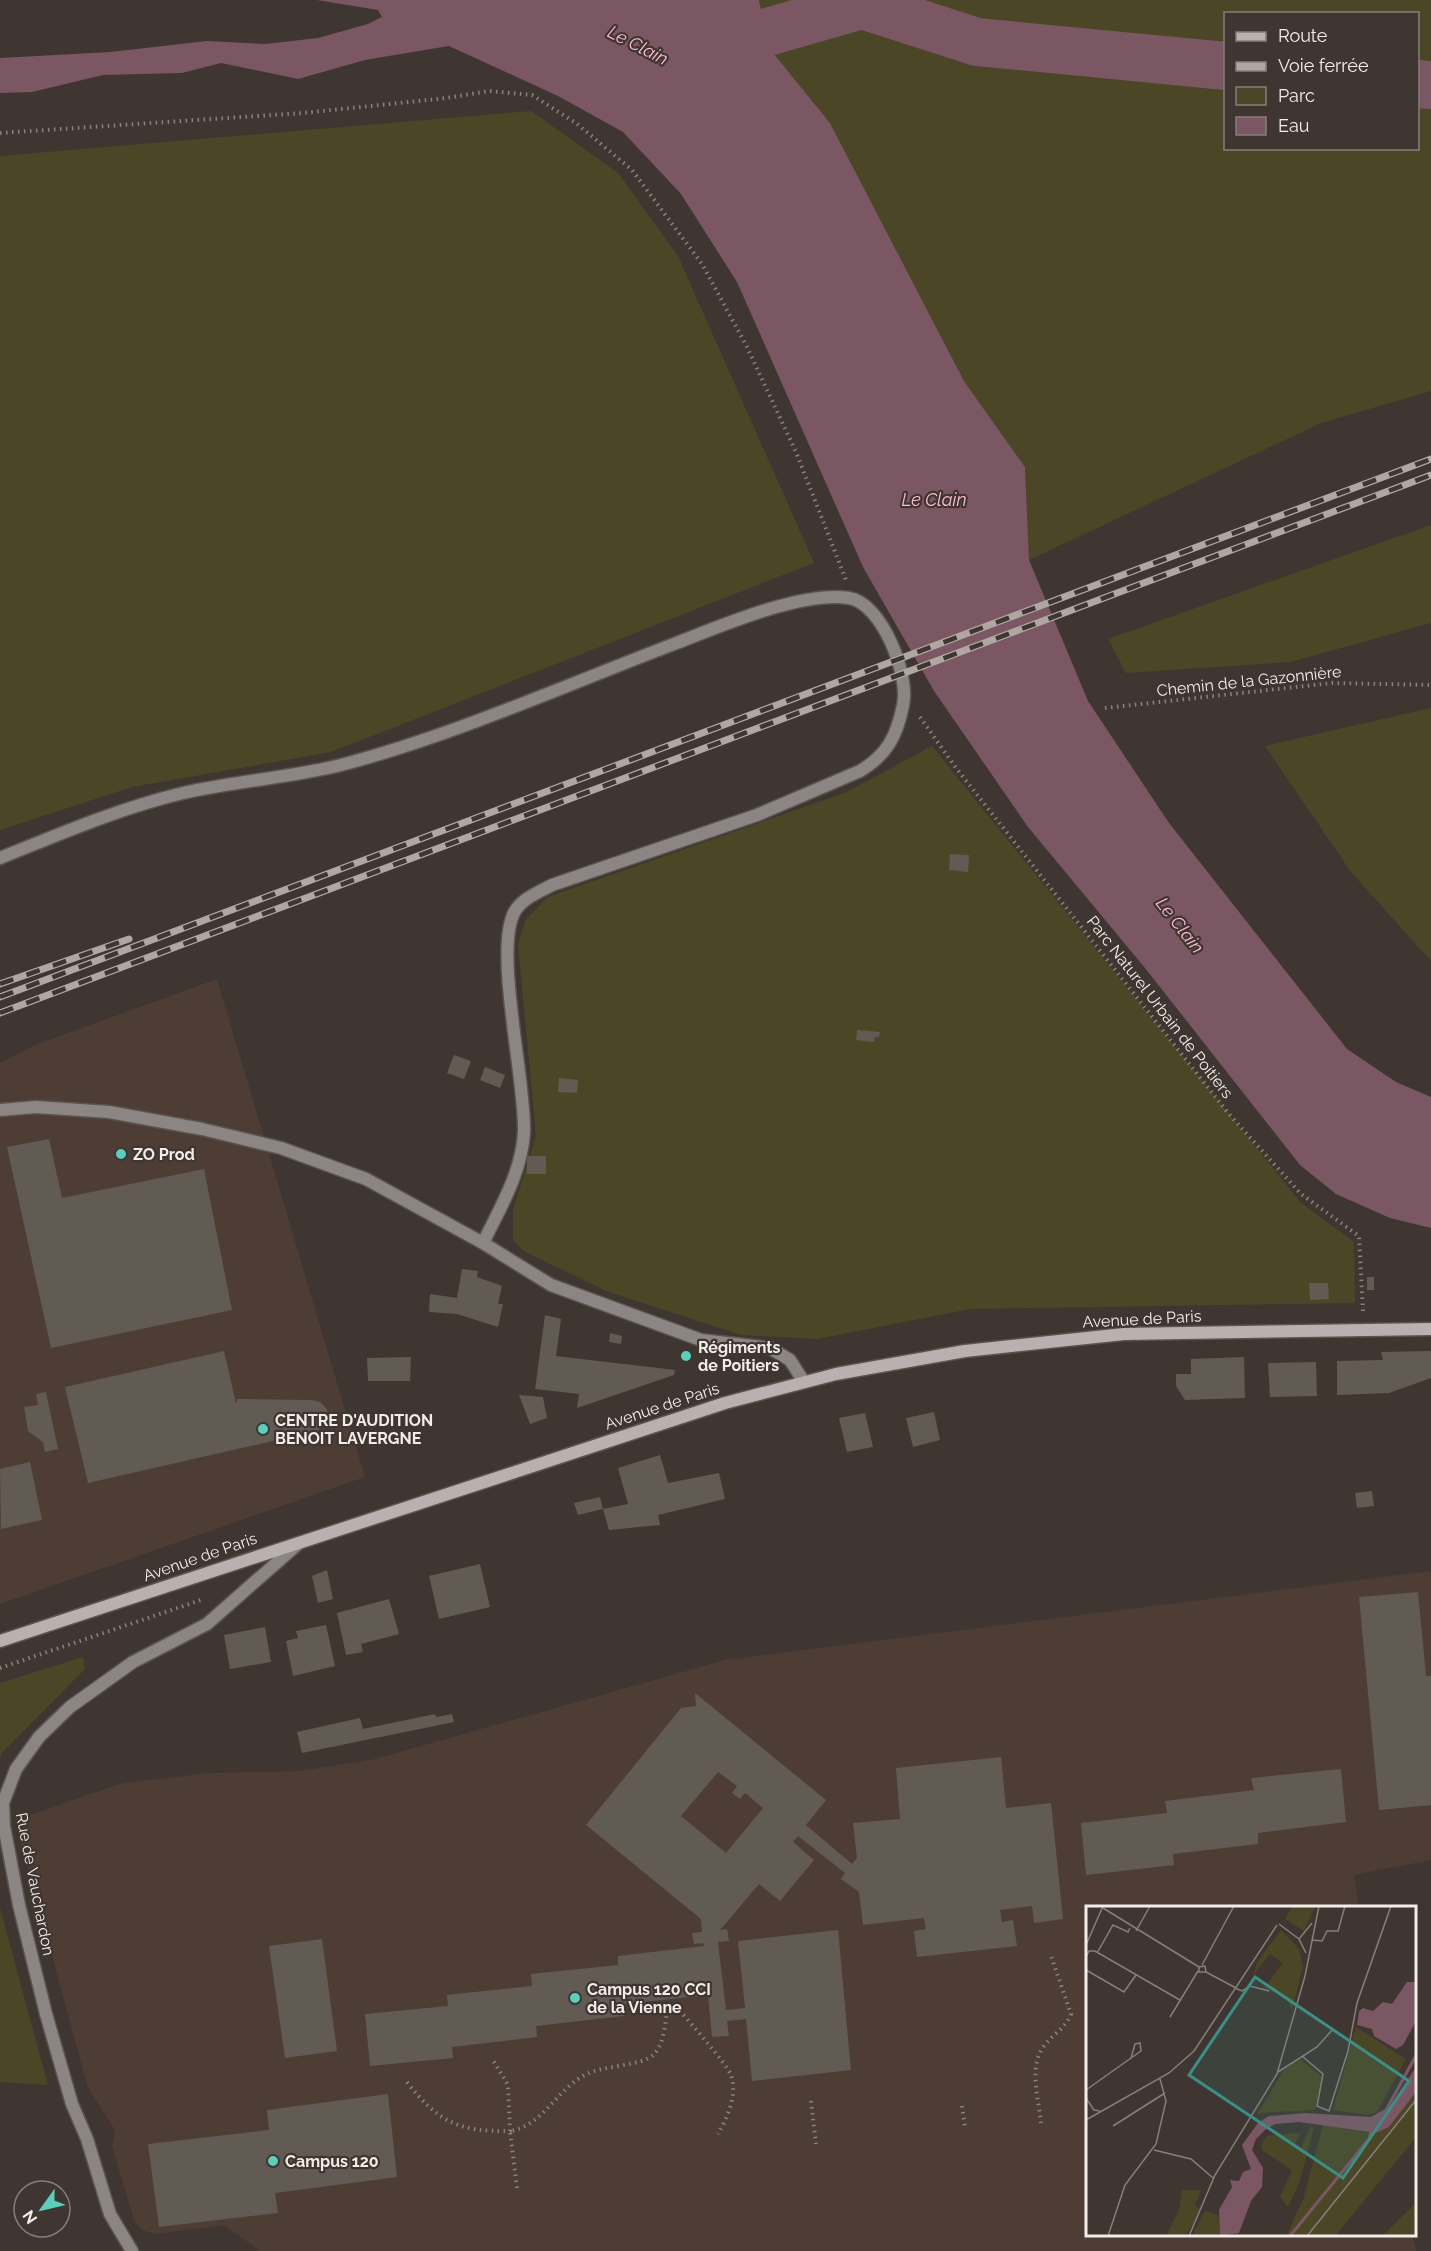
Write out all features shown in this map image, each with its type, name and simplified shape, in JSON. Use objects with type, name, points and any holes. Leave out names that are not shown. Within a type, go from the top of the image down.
[{"type":"main road","name":"Avenue de Paris","points":[[0,1641],[725,1403],[804,1382],[965,1351],[1124,1334],[1431,1329]]},
{"type":"street","points":[[0,858],[150,802],[185,793],[343,764],[472,720],[750,615],[831,597],[852,598],[864,605],[889,639],[904,682],[905,698],[891,743],[884,754],[860,771],[757,815],[552,885],[534,894],[515,911],[507,947],[510,994],[522,1086],[524,1134],[515,1174],[483,1243]]},
{"type":"street","points":[[0,1110],[36,1107],[109,1112],[202,1129],[281,1148],[366,1179],[483,1243],[551,1285],[701,1340],[770,1348],[790,1360],[804,1382]]},
{"type":"street","name":"Rue de Vauchardon","points":[[132,2251],[110,2214],[87,2139],[72,2104],[46,2014],[19,1905],[4,1826],[3,1803],[16,1769],[39,1737],[70,1707],[133,1662],[207,1624],[302,1540]]},
{"type":"path","points":[[0,133],[303,113],[447,98],[489,91],[532,95],[576,123],[632,170],[702,264],[746,345],[796,452],[852,598]]},
{"type":"path","name":"Chemin de la Gazonnière","points":[[1106,708],[1332,683],[1431,685]]},
{"type":"path","name":"Parc Naturel Urbain de Poitiers","points":[[905,698],[927,725],[956,768],[1228,1113],[1301,1194],[1359,1236],[1363,1330]]},
{"type":"path","points":[[0,1668],[206,1599]]},
{"type":"path","points":[[1041,2123],[1035,2070],[1039,2054],[1046,2043],[1067,2025],[1071,2014],[1051,1956]]},
{"type":"path","points":[[407,2082],[426,2106],[452,2124],[486,2131],[526,2128],[573,2082],[585,2074],[613,2065],[649,2059],[659,2047],[668,2012],[681,2012],[731,2075],[730,2106],[718,2134]]},
{"type":"path","points":[[493,2060],[508,2085],[510,2131],[517,2188]]},
{"type":"path","points":[[811,2101],[816,2144]]},
{"type":"path","points":[[962,2106],[965,2127]]},
{"type":"shaded area","points":[[217,979],[365,1477],[0,1604],[0,1063],[35,1045]]},
{"type":"shaded area","name":"Campus 120 CCI de la Vienne","points":[[1431,1571],[1431,1860],[1354,1875],[1359,1906],[1086,1906],[1086,2236],[1412,2236],[1416,2251],[260,2251],[224,2225],[156,2234],[142,2230],[134,2220],[112,2146],[115,2130],[88,2088],[15,1820],[123,1783],[210,1773],[301,1771],[375,1759],[725,1660]]},
{"type":"green space","points":[[759,0],[1431,0],[1431,391],[1321,423],[1029,560],[1025,467],[964,381],[830,123],[770,49]]},
{"type":"green space","points":[[531,111],[618,173],[678,256],[814,563],[331,752],[132,787],[0,830],[0,156]]},
{"type":"green space","points":[[1431,525],[1431,623],[1290,662],[1126,673],[1108,639]]},
{"type":"green space","points":[[1431,708],[1431,961],[1351,872],[1265,746]]},
{"type":"green space","points":[[932,746],[1301,1203],[1354,1242],[1355,1303],[970,1309],[817,1339],[741,1335],[606,1291],[524,1251],[513,1240],[513,1210],[536,1136],[518,944],[526,919],[548,897],[847,792]]},
{"type":"green space","points":[[83,1657],[85,1669],[2,1753],[0,1758],[0,1683]]},
{"type":"green space","points":[[0,1908],[48,2085],[0,2082]]},
{"type":"water","name":"Le Clain","points":[[317,0],[759,0],[770,49],[830,123],[964,381],[1025,467],[1029,560],[1088,701],[1169,823],[1347,1049],[1396,1082],[1431,1097],[1431,1228],[1390,1218],[1336,1194],[1300,1165],[1145,968],[1028,827],[934,691],[863,567],[737,282],[681,194],[623,132],[558,96],[449,46],[365,60],[298,79],[221,63],[182,73],[103,75],[32,92],[0,93],[0,58],[110,52],[207,41],[265,44],[318,38],[368,24],[382,17],[378,10]]},
{"type":"building","points":[[950,854],[969,855],[968,872],[949,870]]},
{"type":"building","points":[[857,1030],[880,1032],[879,1037],[875,1037],[874,1042],[856,1040]]},
{"type":"building","points":[[454,1055],[471,1061],[464,1079],[447,1073]]},
{"type":"building","points":[[485,1067],[505,1075],[500,1088],[480,1080]]},
{"type":"building","points":[[559,1078],[578,1080],[577,1093],[558,1092]]},
{"type":"building","points":[[49,1139],[62,1198],[204,1169],[232,1310],[51,1348],[7,1147]]},
{"type":"building","points":[[527,1156],[546,1156],[546,1174],[527,1174]]},
{"type":"building","points":[[462,1269],[478,1271],[477,1277],[502,1286],[498,1304],[503,1304],[498,1327],[457,1314],[429,1312],[430,1294],[457,1298]]},
{"type":"building","points":[[1367,1277],[1374,1277],[1374,1290],[1367,1290]]},
{"type":"building","points":[[1309,1283],[1328,1283],[1329,1299],[1310,1300]]},
{"type":"building","points":[[545,1315],[561,1319],[556,1356],[675,1370],[674,1375],[577,1408],[579,1394],[535,1389]]},
{"type":"building","points":[[610,1333],[622,1336],[621,1344],[609,1342]]},
{"type":"building","points":[[224,1351],[236,1404],[237,1399],[312,1400],[320,1402],[327,1409],[327,1423],[317,1431],[88,1483],[65,1387]]},
{"type":"building","points":[[1431,1351],[1431,1378],[1389,1393],[1337,1395],[1337,1361],[1383,1360],[1381,1352]]},
{"type":"building","points":[[411,1357],[410,1381],[368,1381],[367,1358]]},
{"type":"building","points":[[1244,1357],[1245,1398],[1185,1400],[1176,1386],[1176,1374],[1191,1374],[1191,1359]]},
{"type":"building","points":[[1316,1362],[1317,1396],[1270,1397],[1268,1363]]},
{"type":"building","points":[[46,1392],[58,1449],[45,1452],[43,1442],[28,1431],[24,1407],[38,1405],[36,1394]]},
{"type":"building","points":[[519,1395],[543,1397],[547,1418],[530,1424]]},
{"type":"building","points":[[934,1412],[940,1440],[913,1447],[906,1418]]},
{"type":"building","points":[[865,1413],[873,1447],[847,1452],[839,1418]]},
{"type":"building","points":[[660,1455],[668,1483],[719,1473],[725,1499],[658,1515],[660,1525],[609,1530],[603,1509],[628,1504],[618,1468]]},
{"type":"building","points":[[30,1462],[42,1520],[1,1529],[0,1469]]},
{"type":"building","points":[[1372,1491],[1374,1506],[1357,1508],[1355,1493]]},
{"type":"building","points":[[600,1497],[603,1509],[578,1515],[574,1503]]},
{"type":"building","points":[[480,1564],[490,1607],[439,1619],[429,1576]]},
{"type":"building","points":[[327,1570],[333,1599],[318,1603],[312,1576]]},
{"type":"building","points":[[1418,1592],[1426,1676],[1431,1676],[1431,1805],[1379,1810],[1359,1597]]},
{"type":"building","points":[[389,1599],[399,1634],[361,1644],[363,1652],[346,1655],[337,1613]]},
{"type":"building","points":[[326,1625],[335,1666],[293,1676],[286,1641],[298,1638],[296,1631]]},
{"type":"building","points":[[265,1627],[271,1662],[230,1669],[224,1635]]},
{"type":"building","points":[[695,1693],[826,1800],[806,1825],[852,1864],[857,1858],[853,1823],[900,1819],[896,1768],[1001,1757],[1006,1808],[1051,1803],[1063,1919],[1034,1923],[1032,1906],[1000,1910],[1002,1922],[1013,1920],[1017,1946],[917,1957],[914,1931],[926,1929],[924,1918],[863,1925],[859,1892],[841,1879],[845,1873],[798,1836],[793,1842],[814,1860],[780,1901],[759,1884],[720,1930],[727,1929],[729,1941],[718,1942],[726,2010],[745,2008],[738,1941],[838,1930],[851,2070],[752,2081],[746,2019],[727,2021],[729,2036],[712,2037],[708,1995],[623,2004],[624,2016],[536,2026],[537,2037],[452,2047],[453,2058],[370,2066],[365,2014],[448,2006],[447,1995],[532,1986],[531,1974],[618,1965],[618,1956],[704,1946],[703,1943],[694,1944],[692,1933],[702,1932],[701,1919],[586,1825],[681,1708],[696,1706]],"holes":[[[718,1772],[737,1786],[732,1793],[740,1799],[745,1793],[763,1808],[726,1853],[681,1816]]]},
{"type":"building","points":[[435,1714],[436,1717],[452,1714],[454,1722],[302,1753],[297,1732],[360,1718],[363,1729]]},
{"type":"building","points":[[1341,1769],[1346,1822],[1258,1833],[1258,1844],[1173,1854],[1174,1865],[1086,1875],[1081,1823],[1167,1813],[1165,1801],[1254,1790],[1251,1778]]},
{"type":"building","points":[[322,1939],[337,2051],[285,2058],[269,1946]]},
{"type":"building","name":"Campus 120","points":[[388,2094],[397,2177],[275,2193],[278,2213],[159,2227],[148,2144],[269,2130],[267,2110]]},
{"type":"waterway","points":[[704,50],[862,5],[977,42],[1224,66]]},
{"type":"waterway","points":[[1419,84],[1431,85]]},
{"type":"railway","points":[[0,997],[1431,459]]},
{"type":"railway","points":[[0,1013],[1431,475]]},
{"type":"railway","points":[[0,984],[129,939]]},
{"type":"place","name":"ZO Prod","points":[[121,1154]]},
{"type":"place","name":"Régiments de Poitiers","points":[[686,1356]]},
{"type":"place","name":"CENTRE D'AUDITION BENOIT LAVERGNE","points":[[263,1429]]},
{"type":"place","name":"Campus 120 CCI de la Vienne","points":[[575,1998]]},
{"type":"place","name":"Campus 120","points":[[273,2161]]}]
